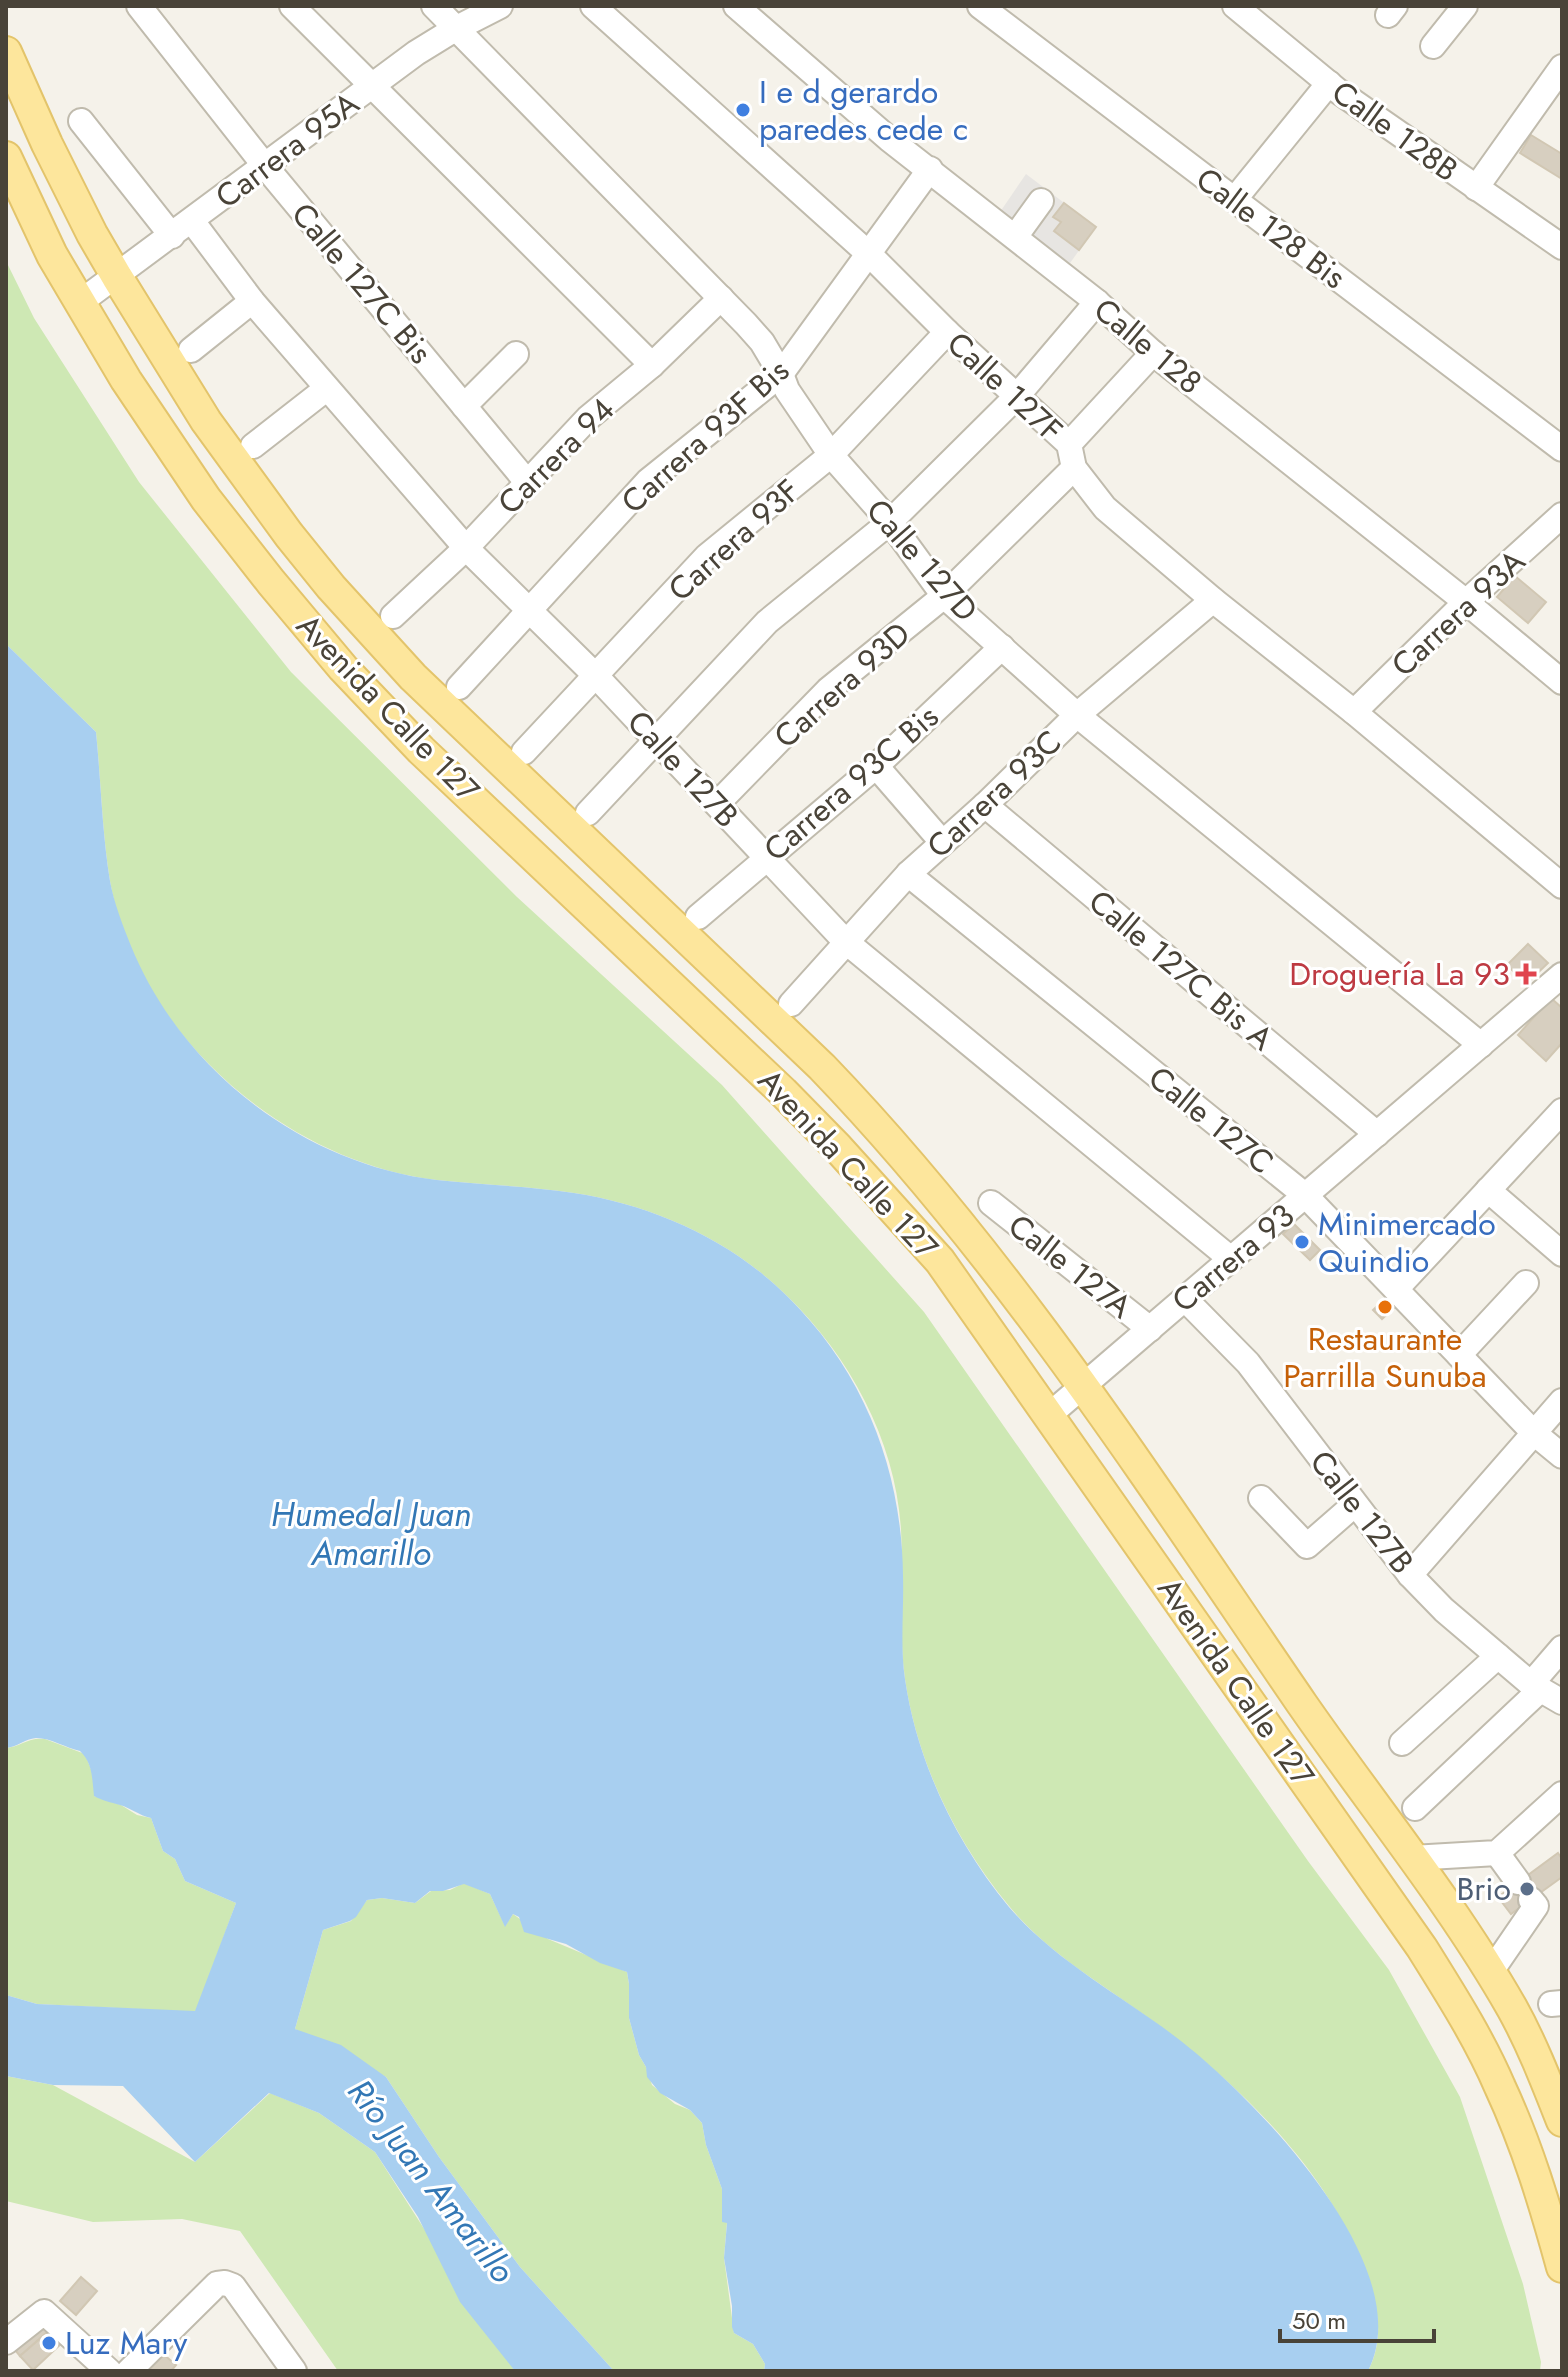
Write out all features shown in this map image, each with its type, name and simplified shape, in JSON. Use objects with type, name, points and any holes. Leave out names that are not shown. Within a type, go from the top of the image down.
[{"type":"main road","name":"Avenida Calle 127","points":[[6,52],[60,170],[117,277],[227,451],[331,587],[423,687],[864,1111],[977,1244],[1082,1387],[1458,1920],[1513,2010],[1562,2121]]},
{"type":"main road","name":"Avenida Calle 127","points":[[6,157],[52,255],[157,428],[206,499],[343,668],[421,750],[725,1035],[837,1147],[940,1261],[1422,1948],[1463,2014],[1500,2086],[1533,2169],[1562,2267]]},
{"type":"street","name":"Calle 127C Bis","points":[[139,6],[265,166],[527,482]]},
{"type":"street","points":[[292,6],[652,365]]},
{"type":"street","name":"Calle 127D","points":[[434,6],[762,342],[787,390],[831,455],[890,522],[944,596],[1077,715],[1481,1045]]},
{"type":"street","name":"Carrera 95A","points":[[79,303],[416,53],[500,6]]},
{"type":"street","name":"Calle 127F","points":[[593,6],[870,255],[1017,396],[1071,456],[1105,508],[1562,886]]},
{"type":"street","name":"Calle 128","points":[[736,6],[889,139],[1097,302],[1153,353],[1562,682]]},
{"type":"street","name":"Calle 128 Bis","points":[[980,6],[1562,449]]},
{"type":"street","name":"Calle 128B","points":[[1235,6],[1329,83],[1562,247]]},
{"type":"street","points":[[1433,46],[1465,6]]},
{"type":"street","points":[[1476,188],[1562,67]]},
{"type":"street","points":[[1234,200],[1329,83]]},
{"type":"street","points":[[81,121],[172,236]]},
{"type":"street","name":"Carrera 93F Bis","points":[[459,687],[648,481],[781,374],[930,169]]},
{"type":"street","points":[[1015,237],[1041,201]]},
{"type":"street","name":"Calle 127B","points":[[192,221],[252,301],[466,548],[596,676],[845,941],[1231,1259]]},
{"type":"street","name":"Carrera 94","points":[[393,616],[466,548],[588,418],[652,365],[721,298]]},
{"type":"street","points":[[191,350],[252,301]]},
{"type":"street","points":[[588,813],[767,622],[890,522],[1017,396],[1097,302]]},
{"type":"street","name":"Carrera 93F","points":[[524,752],[707,556],[831,455],[947,332]]},
{"type":"street","name":"Carrera 93D","points":[[717,804],[828,690],[944,596],[1071,456],[1153,353]]},
{"type":"street","points":[[464,406],[516,354]]},
{"type":"street","points":[[253,446],[326,389]]},
{"type":"street","name":"Carrera 93A","points":[[1354,712],[1466,602],[1562,515]]},
{"type":"street","name":"Carrera 93C","points":[[791,1004],[908,874],[985,805],[1077,715],[1213,600]]},
{"type":"street","name":"Carrera 93C Bis","points":[[698,917],[876,766],[1002,647]]},
{"type":"street","points":[[876,766],[942,842]]},
{"type":"street","name":"Calle 127C Bis A","points":[[985,805],[1377,1134]]},
{"type":"street","name":"Calle 127C","points":[[908,874],[1306,1196],[1534,1433],[1562,1456]]},
{"type":"street","name":"Carrera 93","points":[[1048,1416],[1481,1045],[1559,984]]},
{"type":"street","points":[[1396,1289],[1488,1190],[1558,1121]]},
{"type":"street","points":[[1488,1190],[1562,1254]]},
{"type":"street","name":"Calle 127A","points":[[991,1203],[1150,1329]]},
{"type":"street","points":[[1459,1355],[1526,1283]]},
{"type":"street","name":"Calle 127B","points":[[1185,1299],[1248,1363],[1410,1575],[1444,1610],[1498,1656],[1536,1687],[1562,1702]]},
{"type":"street","points":[[1410,1575],[1562,1401]]},
{"type":"street","points":[[1261,1498],[1307,1546],[1354,1505]]},
{"type":"street","points":[[1415,1808],[1536,1687],[1562,1648]]},
{"type":"street","points":[[1402,1743],[1498,1656]]},
{"type":"street","points":[[1412,1858],[1497,1853],[1562,1794]]},
{"type":"street","points":[[1490,1973],[1536,1906],[1497,1853]]},
{"type":"street","points":[[129,2371],[217,2284],[225,2283],[233,2286],[294,2371]]},
{"type":"street","points":[[6,2342],[44,2312],[109,2371]]},
{"type":"green space","points":[[6,261],[34,318],[139,482],[291,672],[517,897],[722,1085],[924,1312],[1308,1861],[1389,1970],[1460,2097],[1523,2284],[1541,2362],[1540,2371],[1368,2371],[1374,2357],[1378,2329],[1371,2288],[1344,2224],[1298,2155],[1270,2123],[1208,2064],[1039,1938],[990,1881],[942,1800],[929,1770],[911,1710],[902,1642],[901,1530],[890,1465],[879,1433],[850,1374],[831,1346],[788,1297],[742,1258],[716,1242],[633,1206],[557,1191],[437,1180],[380,1168],[326,1147],[274,1118],[227,1081],[185,1038],[151,990],[126,937],[107,863],[96,732],[6,644]]},
{"type":"green space","points":[[34,1739],[45,1739],[85,1754],[94,1777],[94,1796],[151,1818],[163,1851],[175,1859],[185,1881],[236,1903],[196,2012],[37,2004],[6,1995],[6,1748]]},
{"type":"green space","points":[[464,1883],[490,1894],[505,1926],[513,1914],[548,1939],[627,1972],[629,2018],[639,2055],[652,2085],[675,2104],[690,2110],[702,2123],[706,2145],[722,2189],[722,2222],[727,2222],[724,2258],[734,2333],[753,2344],[765,2364],[764,2371],[614,2371],[520,2267],[439,2157],[386,2077],[295,2029],[323,1930],[351,1921],[367,1900],[382,1898],[415,1903],[431,1891],[450,1890]]},
{"type":"green space","points":[[6,2076],[53,2085],[195,2162],[270,2093],[319,2113],[375,2152],[515,2371],[338,2371],[240,2231],[182,2219],[93,2222],[6,2201]]},
{"type":"shaded area","points":[[1026,174],[1096,227],[1070,263],[1000,212]]},
{"type":"water","name":"Humedal Juan Amarillo","points":[[6,644],[96,732],[110,881],[131,946],[153,991],[182,1033],[215,1071],[253,1104],[295,1132],[340,1154],[388,1170],[437,1180],[574,1193],[633,1206],[661,1216],[742,1258],[788,1297],[815,1326],[858,1390],[886,1461],[901,1537],[905,1679],[929,1771],[956,1829],[990,1882],[1028,1927],[1069,1962],[1181,2041],[1212,2068],[1287,2144],[1322,2189],[1352,2237],[1372,2284],[1378,2330],[1368,2371],[764,2371],[765,2364],[753,2344],[734,2333],[732,2327],[732,2306],[724,2258],[727,2223],[722,2222],[722,2189],[706,2145],[702,2123],[690,2110],[660,2093],[647,2077],[629,2018],[627,1972],[600,1963],[566,1944],[524,1932],[519,1917],[513,1914],[505,1927],[490,1894],[464,1884],[443,1891],[430,1891],[415,1903],[382,1898],[367,1900],[356,1917],[323,1930],[295,2029],[341,2045],[386,2077],[439,2157],[520,2267],[614,2371],[515,2371],[460,2302],[418,2217],[375,2152],[319,2113],[269,2093],[195,2162],[123,2086],[53,2085],[6,2076],[6,1995],[37,2004],[195,2011],[236,1903],[185,1881],[175,1859],[163,1851],[151,1818],[94,1796],[90,1766],[80,1751],[36,1738],[6,1748]]},
{"type":"building","points":[[1531,135],[1562,154],[1562,179],[1520,153]]},
{"type":"building","points":[[1064,203],[1096,227],[1079,250],[1054,231],[1061,222],[1053,217]]},
{"type":"building","points":[[1515,576],[1546,602],[1528,623],[1497,597]]},
{"type":"building","points":[[1528,944],[1548,963],[1526,984],[1507,965]]},
{"type":"building","points":[[1551,998],[1562,1008],[1562,1043],[1546,1061],[1518,1035]]},
{"type":"building","name":"Minimercado Quindio","points":[[1294,1224],[1320,1250],[1310,1260],[1283,1234]]},
{"type":"building","name":"Restaurante Parrilla Sunuba","points":[[1389,1295],[1398,1304],[1382,1319],[1373,1310]]},
{"type":"building","name":"Brio","points":[[1558,1853],[1562,1859],[1562,1877],[1511,1914],[1498,1897]]},
{"type":"building","points":[[81,2277],[97,2291],[76,2315],[60,2301]]},
{"type":"building","points":[[41,2318],[51,2329],[20,2356],[11,2345]]},
{"type":"building","points":[[51,2329],[63,2342],[33,2370],[20,2356]]},
{"type":"building","points":[[162,2353],[176,2365],[171,2371],[146,2371]]},
{"type":"place","name":"I e d gerardo paredes cede c","points":[[743,110]]},
{"type":"place","name":"Droguería La 93","points":[[1526,974]]},
{"type":"place","name":"Minimercado Quindio","points":[[1302,1242]]},
{"type":"place","name":"Restaurante Parrilla Sunuba","points":[[1385,1307]]},
{"type":"place","name":"Brio","points":[[1527,1889]]},
{"type":"place","name":"Luz Mary","points":[[49,2343]]},
{"type":"water label","name":"Río Juan Amarillo","points":[[431,2181]]}]
